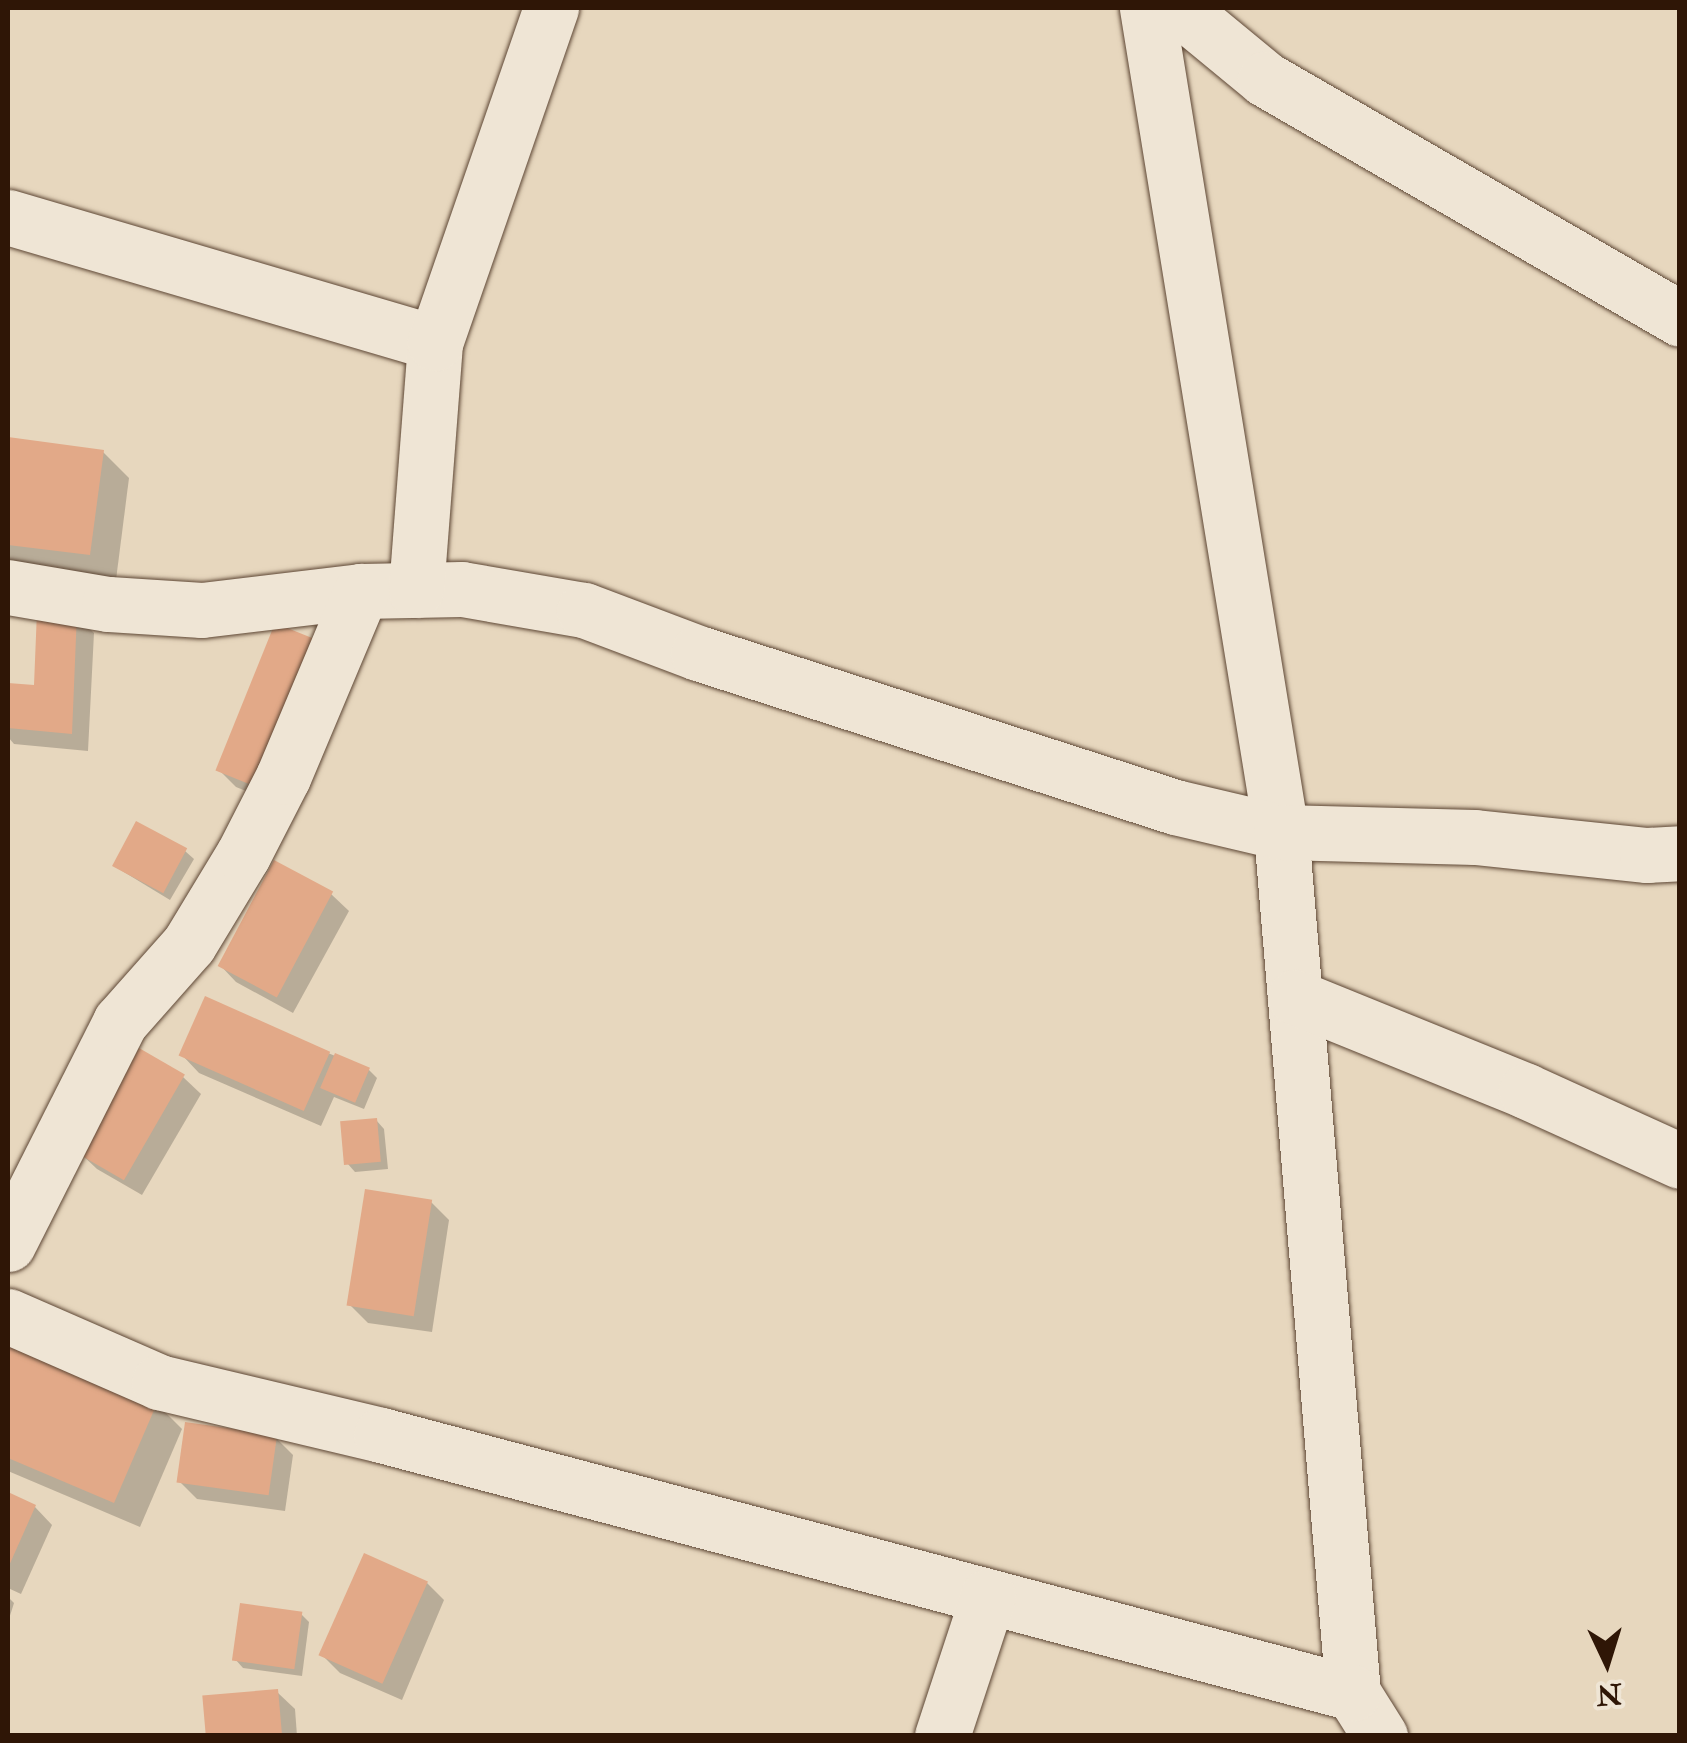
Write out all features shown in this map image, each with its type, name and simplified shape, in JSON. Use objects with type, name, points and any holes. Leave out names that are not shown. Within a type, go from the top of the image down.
[{"type":"street","points":[[416,590],[436,343],[551,8]]},
{"type":"street","points":[[8,1316],[159,1382],[381,1436],[988,1596],[1366,1714],[1280,832],[1147,8]]},
{"type":"street","points":[[1179,8],[1266,80],[1680,319]]},
{"type":"street","points":[[8,217],[436,343]]},
{"type":"street","points":[[8,587],[110,604],[202,610],[360,591],[462,589],[584,610],[698,653],[1175,808],[1280,832],[1474,837],[1647,855],[1680,853]]},
{"type":"street","points":[[8,1244],[120,1022],[189,944],[243,855],[283,777],[360,591]]},
{"type":"street","points":[[1295,997],[1526,1092],[1680,1161]]},
{"type":"street","points":[[942,1736],[988,1596]]},
{"type":"building","points":[[8,437],[104,450],[90,555],[8,545]]},
{"type":"building","points":[[37,611],[77,613],[72,734],[8,728],[8,683],[34,685]]},
{"type":"building","points":[[275,623],[318,640],[258,788],[215,770]]},
{"type":"building","points":[[136,821],[187,848],[163,893],[112,866]]},
{"type":"building","points":[[274,860],[333,891],[277,997],[218,966]]},
{"type":"building","points":[[205,996],[330,1052],[304,1111],[179,1055]]},
{"type":"building","points":[[139,1048],[185,1074],[124,1180],[78,1154]]},
{"type":"building","points":[[335,1053],[370,1068],[355,1103],[320,1088]]},
{"type":"building","points":[[377,1118],[381,1162],[344,1165],[340,1121]]},
{"type":"building","points":[[365,1189],[432,1200],[414,1316],[347,1306]]},
{"type":"building","points":[[8,1338],[158,1401],[114,1503],[8,1458]]},
{"type":"building","points":[[185,1422],[277,1435],[269,1495],[177,1482]]},
{"type":"building","points":[[8,1492],[36,1505],[8,1568]]},
{"type":"building","points":[[364,1553],[428,1581],[382,1684],[318,1655]]},
{"type":"building","points":[[240,1603],[302,1612],[294,1669],[232,1660]]},
{"type":"building","points":[[278,1689],[282,1736],[206,1736],[202,1696]]}]
